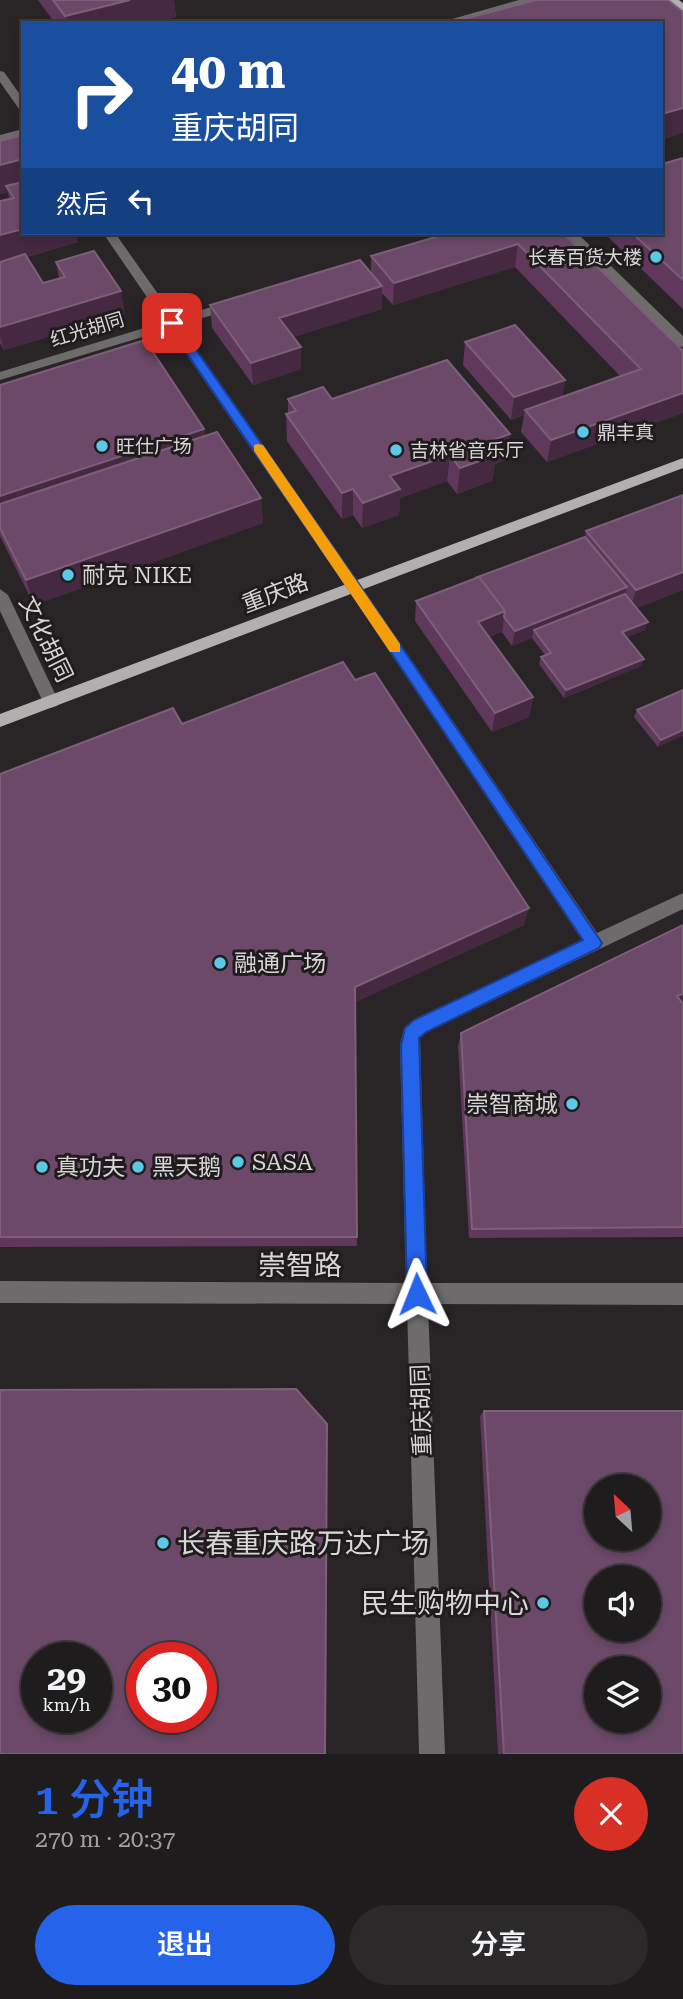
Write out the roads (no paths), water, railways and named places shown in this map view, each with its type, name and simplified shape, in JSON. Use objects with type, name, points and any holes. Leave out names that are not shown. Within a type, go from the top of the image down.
[{"type":"main road","points":[[673,0],[683,8]]},
{"type":"main road","name":"重庆路","points":[[0,721],[683,464]]},
{"type":"street","points":[[451,21],[530,0]]},
{"type":"street","points":[[0,75],[21,104]]},
{"type":"street","points":[[0,138],[21,133]]},
{"type":"street","points":[[110,235],[355,587],[594,943]]},
{"type":"street","points":[[572,235],[683,343]]},
{"type":"street","name":"红光胡同","points":[[0,376],[249,300]]},
{"type":"street","name":"文化胡同","points":[[0,595],[51,702]]},
{"type":"street","name":"重庆胡同","points":[[432,1754],[409,1045],[411,1034],[420,1026],[683,901]]},
{"type":"street","name":"崇智路","points":[[0,1292],[683,1294]]},
{"type":"place","name":"长春百货大楼","points":[[656,257]]},
{"type":"place","name":"鼎丰真","points":[[583,432]]},
{"type":"place","name":"旺仕广场","points":[[102,446]]},
{"type":"place","name":"吉林省音乐厅","points":[[396,450]]},
{"type":"place","name":"耐克 NIKE","points":[[68,575]]},
{"type":"place","name":"融通广场","points":[[220,963]]},
{"type":"place","name":"崇智商城","points":[[572,1104]]},
{"type":"place","name":"SASA","points":[[238,1162]]},
{"type":"place","name":"真功夫","points":[[42,1167]]},
{"type":"place","name":"黑天鹅","points":[[138,1167]]},
{"type":"place","name":"长春重庆路万达广场","points":[[163,1543]]},
{"type":"place","name":"民生购物中心","points":[[543,1603]]}]
